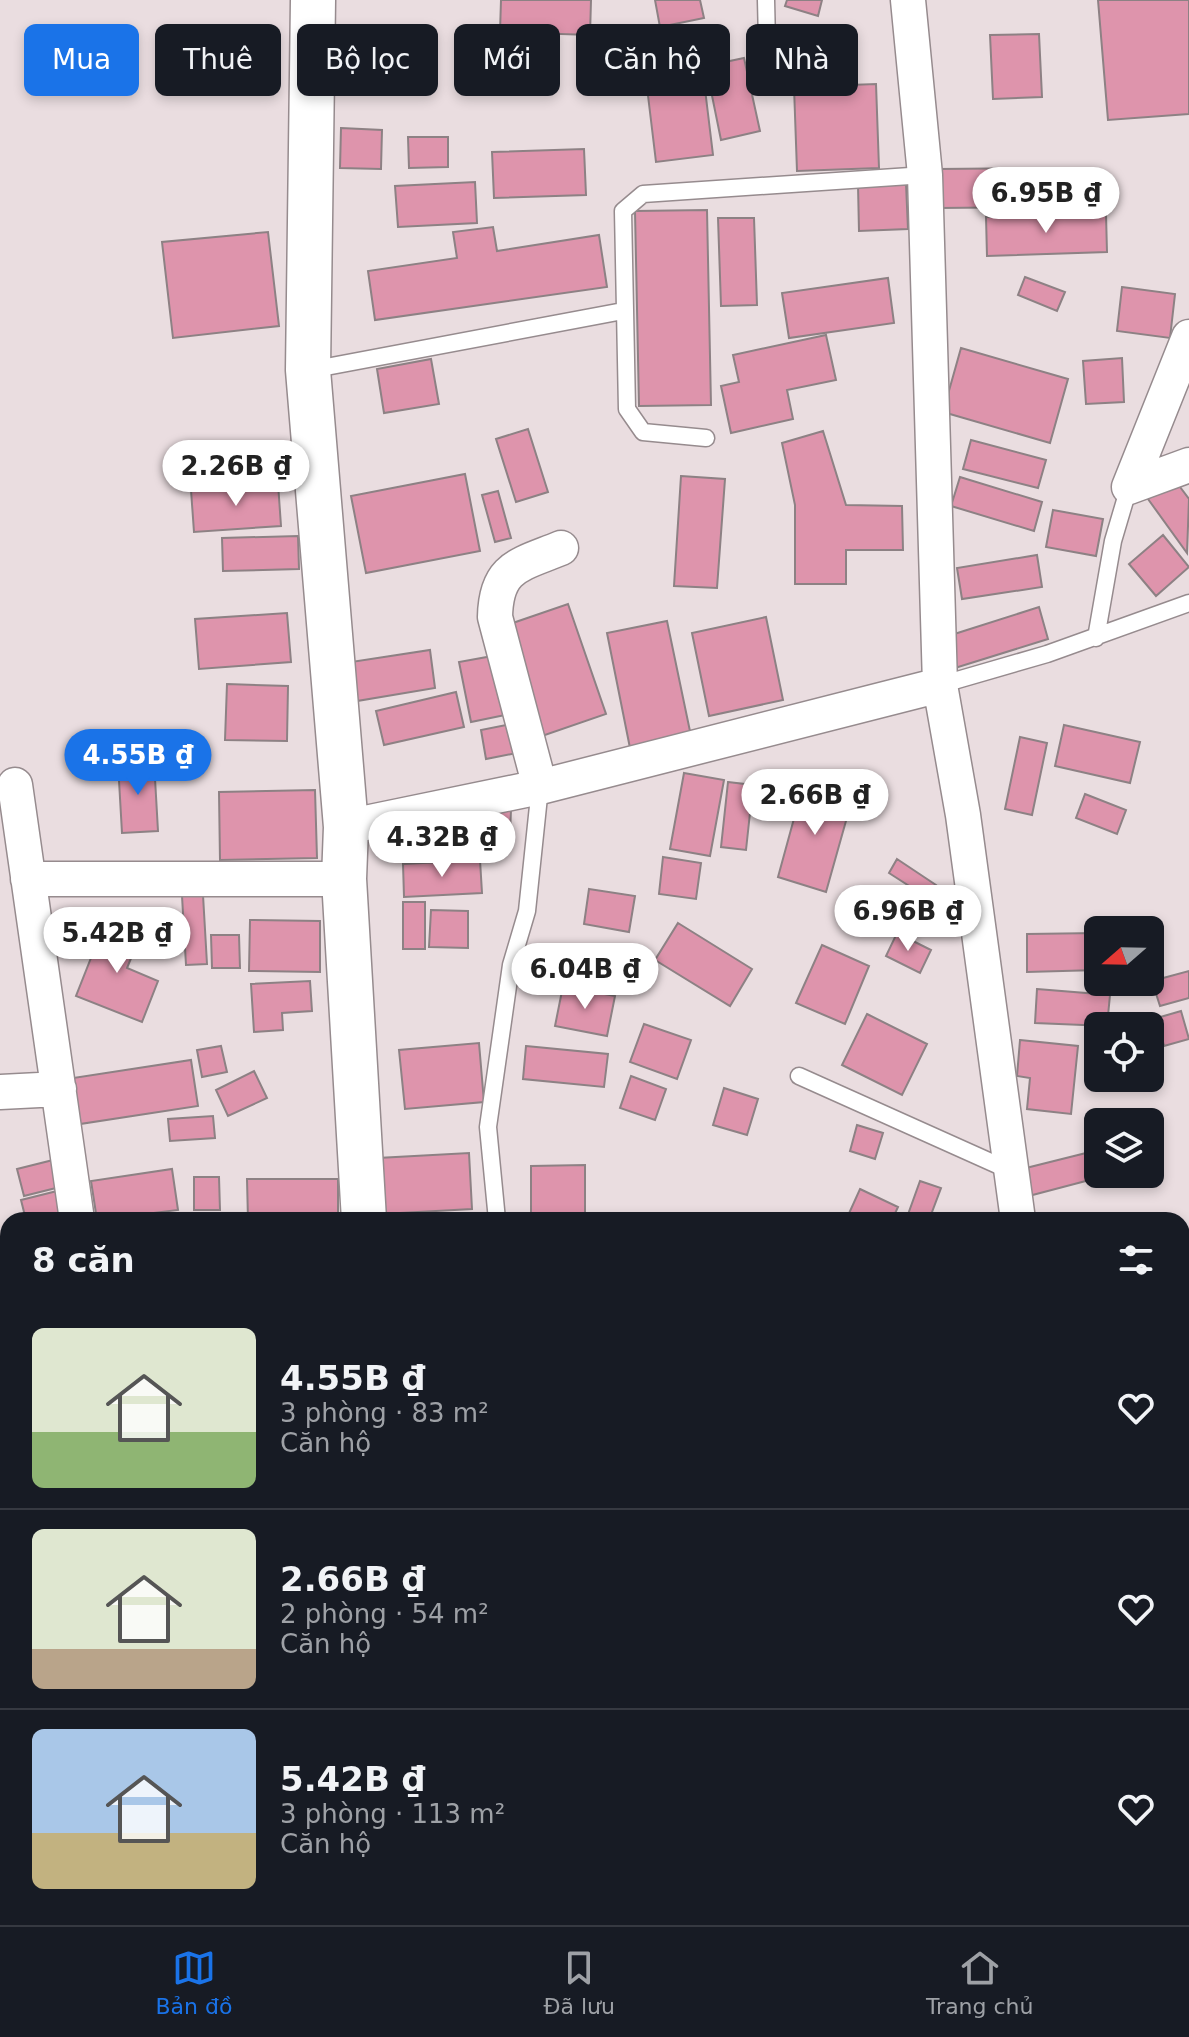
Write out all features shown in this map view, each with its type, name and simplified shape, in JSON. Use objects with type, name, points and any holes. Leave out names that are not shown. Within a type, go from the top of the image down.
[{"type":"street","points":[[313,0],[308,370],[346,827],[344,879],[364,1212]]},
{"type":"street","points":[[908,0],[925,175],[940,685],[965,831],[1015,1173],[1017,1212]]},
{"type":"street","points":[[1129,487],[1189,337]]},
{"type":"street","points":[[1129,487],[1189,465]]},
{"type":"street","points":[[540,787],[495,617],[495,596],[499,584],[508,573],[561,548]]},
{"type":"street","points":[[346,827],[540,787],[940,685]]},
{"type":"street","points":[[15,785],[76,1212]]},
{"type":"street","points":[[28,879],[344,879]]},
{"type":"street","points":[[0,1092],[59,1089]]},
{"type":"lane","points":[[766,0],[767,24]]},
{"type":"lane","points":[[706,438],[643,432],[627,409],[623,211],[643,194],[925,175]]},
{"type":"lane","points":[[308,370],[623,311]]},
{"type":"lane","points":[[1096,638],[1113,541],[1129,487]]},
{"type":"lane","points":[[940,685],[1096,638],[1189,603]]},
{"type":"lane","points":[[496,1212],[488,1127],[511,965],[527,911],[540,787]]},
{"type":"lane","points":[[799,1076],[1015,1173]]},
{"type":"building","points":[[501,0],[591,0],[590,24],[576,24],[576,35],[560,34],[560,24],[500,24]]},
{"type":"building","points":[[655,0],[700,0],[704,18],[659,24]]},
{"type":"building","points":[[787,0],[822,0],[818,16],[785,6]]},
{"type":"building","points":[[1098,0],[1189,0],[1189,114],[1108,120]]},
{"type":"building","points":[[1039,34],[1042,97],[993,99],[990,35]]},
{"type":"building","points":[[744,58],[746,96],[752,96],[760,131],[721,140],[712,96],[730,96],[730,61]]},
{"type":"building","points":[[876,84],[879,168],[797,171],[794,96],[858,96],[858,85]]},
{"type":"building","points":[[648,96],[706,96],[713,155],[656,162]]},
{"type":"building","points":[[341,128],[382,130],[381,169],[340,168]]},
{"type":"building","points":[[408,137],[448,137],[448,167],[409,168]]},
{"type":"building","points":[[584,149],[586,195],[494,198],[492,152]]},
{"type":"building","points":[[1040,168],[1041,207],[939,208],[938,169]]},
{"type":"building","points":[[475,182],[477,223],[398,227],[395,186]]},
{"type":"building","points":[[906,184],[908,229],[859,231],[858,185]]},
{"type":"building","points":[[707,210],[711,405],[639,406],[635,211]]},
{"type":"building","points":[[1106,214],[1107,252],[987,256],[986,217]]},
{"type":"building","points":[[718,218],[754,218],[757,305],[721,306]]},
{"type":"building","points":[[493,227],[497,251],[599,235],[607,287],[375,320],[368,271],[457,258],[453,232]]},
{"type":"building","points":[[268,232],[279,326],[173,338],[162,242]]},
{"type":"building","points":[[1025,277],[1065,292],[1057,311],[1018,295]]},
{"type":"building","points":[[888,278],[894,323],[789,338],[782,293]]},
{"type":"building","points":[[1122,287],[1175,294],[1170,338],[1117,331]]},
{"type":"building","points":[[826,335],[836,380],[787,390],[793,419],[731,433],[721,386],[739,382],[733,355]]},
{"type":"building","points":[[961,348],[1068,379],[1050,443],[943,412]]},
{"type":"building","points":[[1122,358],[1124,402],[1086,404],[1083,361]]},
{"type":"building","points":[[431,359],[439,404],[384,413],[377,369]]},
{"type":"building","points":[[528,429],[548,492],[516,502],[496,439]]},
{"type":"building","points":[[823,431],[846,505],[902,506],[903,550],[846,550],[846,584],[795,584],[795,505],[782,443]]},
{"type":"building","points":[[971,440],[1046,460],[1038,488],[963,469]]},
{"type":"building","points":[[465,474],[480,551],[366,573],[351,496]]},
{"type":"building","points":[[681,476],[725,479],[717,588],[674,586]]},
{"type":"building","points":[[960,477],[1042,502],[1034,531],[951,506]]},
{"type":"building","points":[[1174,479],[1189,499],[1187,553],[1148,499]]},
{"type":"building","points":[[278,483],[281,526],[194,532],[191,490]]},
{"type":"building","points":[[498,491],[511,538],[495,542],[482,495]]},
{"type":"building","points":[[1053,510],[1103,519],[1096,556],[1046,547]]},
{"type":"building","points":[[1163,535],[1189,567],[1156,596],[1129,564]]},
{"type":"building","points":[[298,536],[299,569],[223,571],[222,538]]},
{"type":"building","points":[[1037,555],[1042,587],[962,599],[957,568]]},
{"type":"building","points":[[568,604],[606,714],[542,736],[504,626]]},
{"type":"building","points":[[1039,607],[1048,639],[955,668],[945,637]]},
{"type":"building","points":[[287,613],[291,662],[199,669],[195,619]]},
{"type":"building","points":[[766,617],[783,700],[709,716],[692,633]]},
{"type":"building","points":[[667,621],[691,736],[630,748],[607,633]]},
{"type":"building","points":[[430,650],[435,688],[357,701],[351,662]]},
{"type":"building","points":[[498,655],[510,714],[471,722],[459,662]]},
{"type":"building","points":[[227,684],[288,686],[287,741],[225,740]]},
{"type":"building","points":[[456,692],[464,727],[384,745],[376,711]]},
{"type":"building","points":[[516,723],[522,752],[486,759],[481,730]]},
{"type":"building","points":[[1064,725],[1140,742],[1130,783],[1055,766]]},
{"type":"building","points":[[1020,737],[1047,743],[1032,815],[1005,809]]},
{"type":"building","points":[[108,739],[112,768],[95,770],[92,742]]},
{"type":"building","points":[[154,761],[158,831],[122,833],[118,763]]},
{"type":"building","points":[[684,773],[724,780],[710,856],[670,849]]},
{"type":"building","points":[[728,782],[753,785],[746,850],[721,847]]},
{"type":"building","points":[[804,782],[853,796],[826,892],[778,877]]},
{"type":"building","points":[[315,790],[317,858],[220,860],[219,792]]},
{"type":"building","points":[[1085,794],[1126,810],[1117,834],[1076,818]]},
{"type":"building","points":[[480,809],[511,810],[510,834],[479,833]]},
{"type":"building","points":[[663,857],[701,863],[696,899],[659,894]]},
{"type":"building","points":[[897,859],[936,885],[928,898],[889,873]]},
{"type":"building","points":[[480,860],[482,893],[404,897],[403,864]]},
{"type":"building","points":[[589,889],[635,896],[629,932],[584,924]]},
{"type":"building","points":[[203,895],[207,964],[186,965],[182,896]]},
{"type":"building","points":[[403,902],[425,902],[425,949],[403,949]]},
{"type":"building","points":[[431,910],[468,911],[468,948],[429,947]]},
{"type":"building","points":[[106,920],[141,934],[127,968],[158,981],[142,1022],[76,996]]},
{"type":"building","points":[[250,920],[320,921],[320,972],[249,971]]},
{"type":"building","points":[[678,923],[752,969],[730,1006],[655,960]]},
{"type":"building","points":[[897,933],[931,950],[920,973],[886,956]]},
{"type":"building","points":[[1084,933],[1084,970],[1027,972],[1027,934]]},
{"type":"building","points":[[211,935],[239,935],[240,968],[212,968]]},
{"type":"building","points":[[822,945],[869,966],[845,1024],[796,1003]]},
{"type":"building","points":[[1189,971],[1189,998],[1160,1006],[1157,996],[1164,996],[1164,978]]},
{"type":"building","points":[[310,981],[312,1011],[282,1013],[283,1030],[254,1032],[251,984]]},
{"type":"building","points":[[563,986],[615,996],[607,1036],[555,1026]]},
{"type":"building","points":[[1037,989],[1084,993],[1084,996],[1110,996],[1108,1012],[1084,1012],[1084,1025],[1035,1023]]},
{"type":"building","points":[[1181,1011],[1189,1039],[1164,1046],[1164,1016]]},
{"type":"building","points":[[867,1014],[927,1044],[902,1095],[842,1065]]},
{"type":"building","points":[[644,1024],[691,1040],[677,1079],[630,1062]]},
{"type":"building","points":[[1020,1040],[1078,1046],[1071,1114],[1027,1109],[1030,1078],[1017,1076]]},
{"type":"building","points":[[479,1043],[484,1102],[405,1109],[399,1050]]},
{"type":"building","points":[[221,1046],[227,1072],[202,1077],[197,1050]]},
{"type":"building","points":[[526,1046],[608,1054],[604,1087],[523,1079]]},
{"type":"building","points":[[191,1060],[198,1106],[80,1124],[73,1078]]},
{"type":"building","points":[[254,1071],[267,1098],[228,1116],[216,1090]]},
{"type":"building","points":[[631,1076],[666,1089],[655,1120],[620,1108]]},
{"type":"building","points":[[724,1088],[758,1099],[747,1135],[713,1125]]},
{"type":"building","points":[[213,1116],[215,1138],[170,1141],[168,1119]]},
{"type":"building","points":[[857,1125],[883,1133],[875,1159],[850,1151]]},
{"type":"building","points":[[469,1153],[472,1209],[382,1212],[378,1158]]},
{"type":"building","points":[[1084,1154],[1084,1181],[1025,1197],[1018,1170]]},
{"type":"building","points":[[53,1160],[60,1187],[24,1196],[17,1169]]},
{"type":"building","points":[[585,1165],[585,1212],[531,1212],[531,1166]]},
{"type":"building","points":[[172,1169],[178,1210],[96,1212],[91,1181]]},
{"type":"building","points":[[194,1177],[219,1177],[220,1210],[194,1210]]},
{"type":"building","points":[[247,1179],[338,1179],[338,1212],[248,1212]]},
{"type":"building","points":[[920,1181],[941,1188],[932,1212],[909,1212]]},
{"type":"building","points":[[860,1189],[898,1207],[896,1212],[850,1212]]},
{"type":"building","points":[[57,1191],[62,1212],[24,1212],[21,1200]]}]
